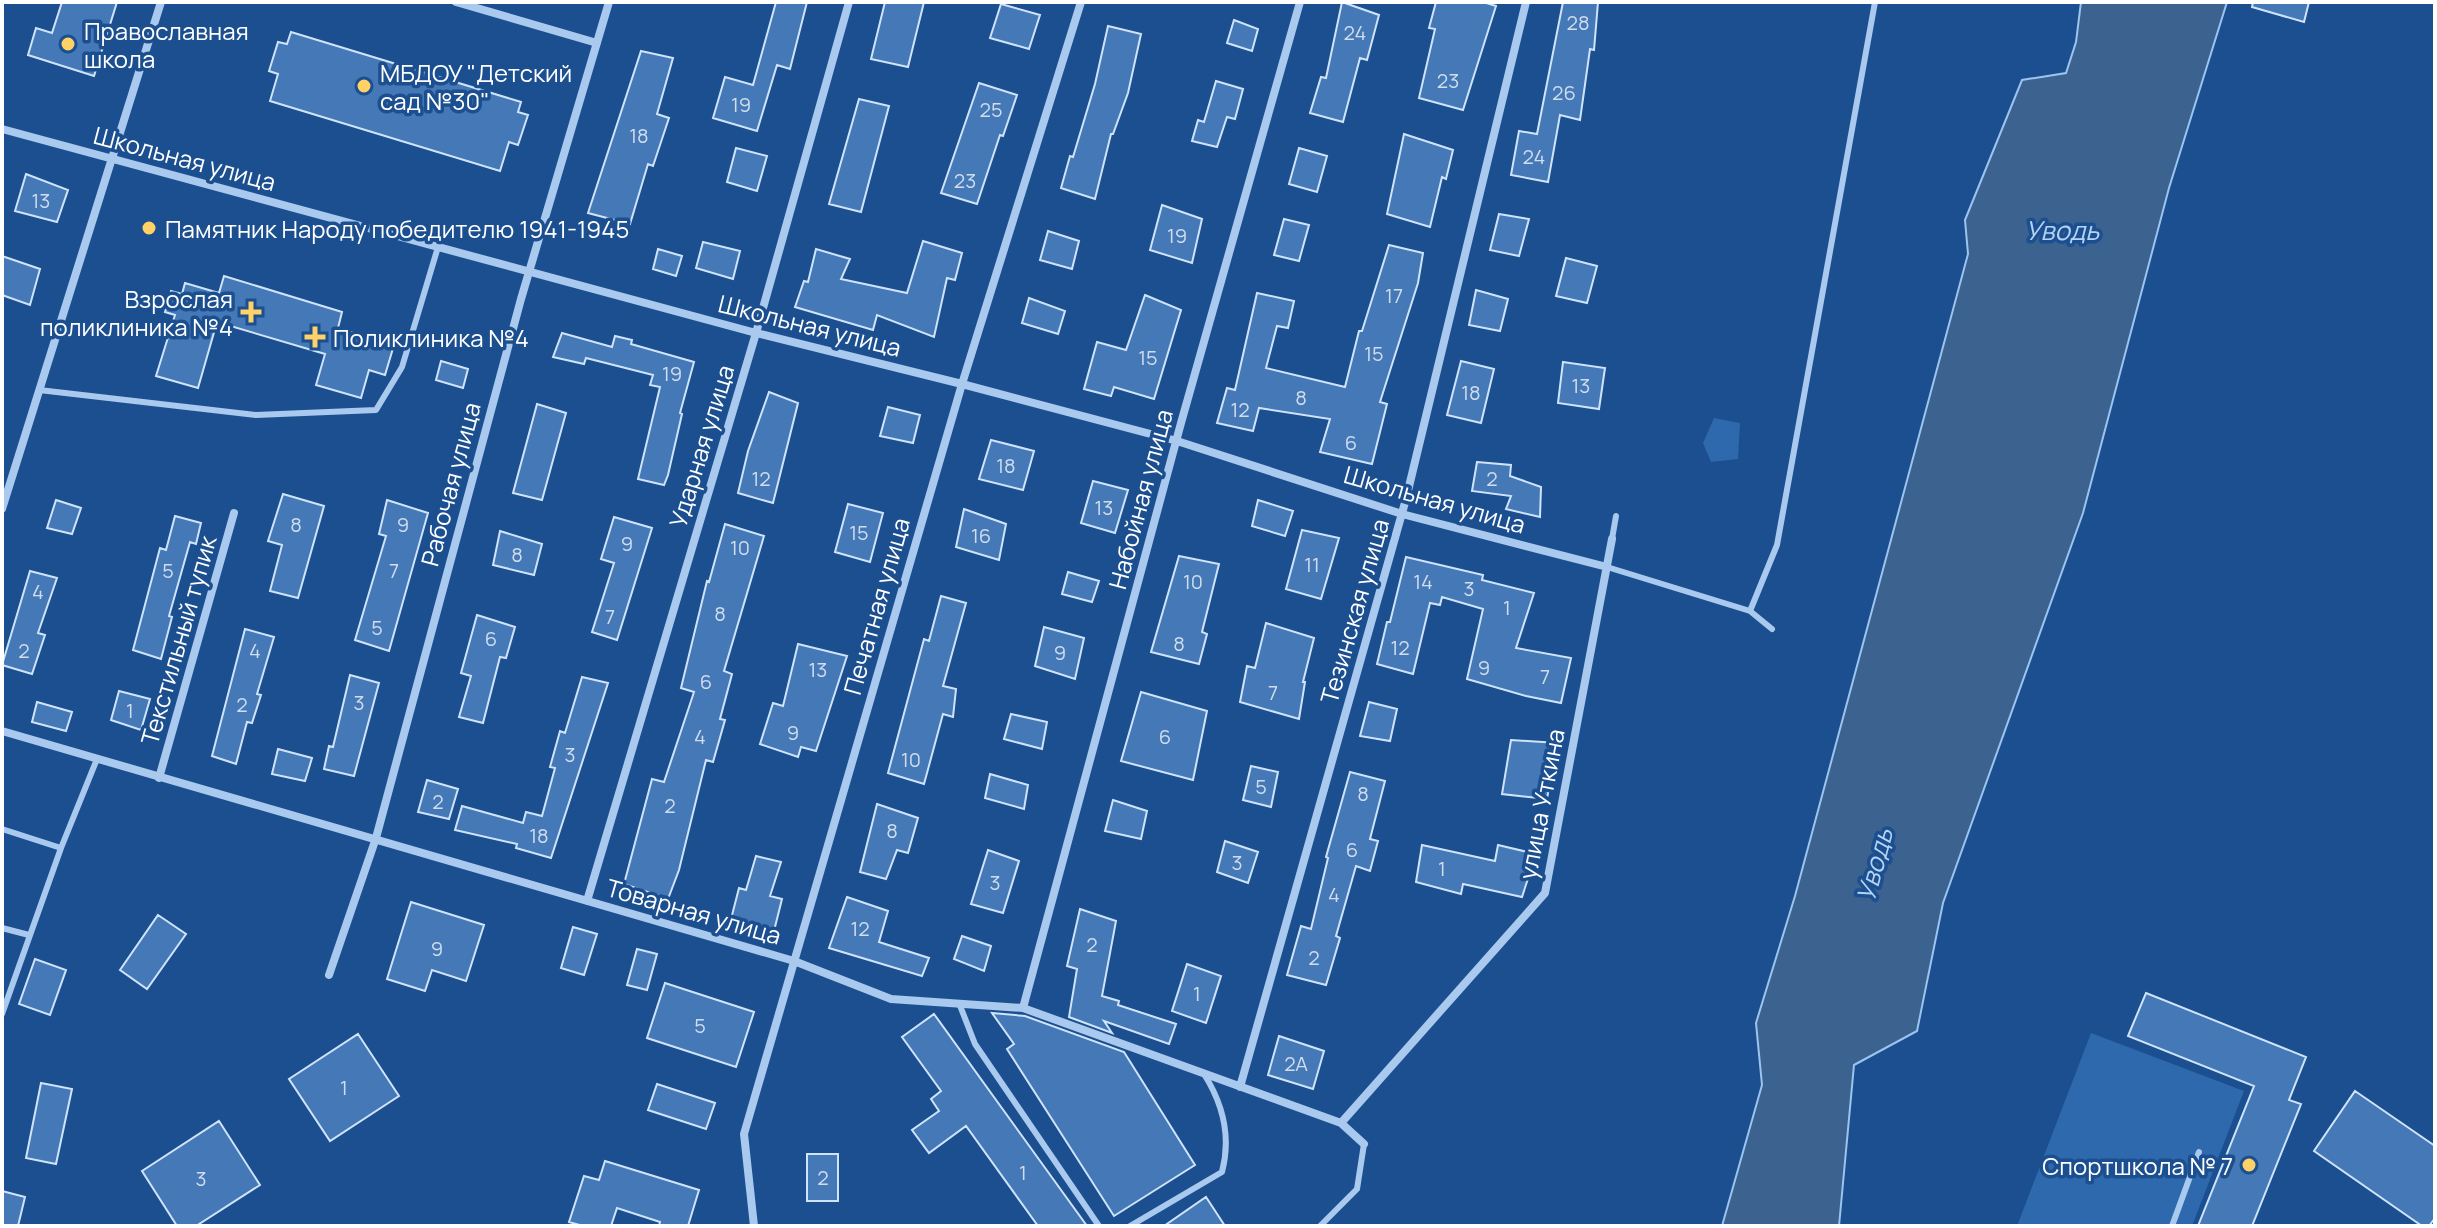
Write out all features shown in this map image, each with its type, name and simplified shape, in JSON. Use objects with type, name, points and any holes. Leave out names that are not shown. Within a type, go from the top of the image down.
[{"type":"street","points":[[2,509],[161,2]]},
{"type":"street","points":[[456,2],[597,43]]},
{"type":"street","name":"Рабочая улица","points":[[329,975],[376,838],[529,272],[609,2]]},
{"type":"street","name":"Ударная улица","points":[[587,901],[756,333],[849,2]]},
{"type":"street","name":"Печатная улица","points":[[754,1226],[744,1134],[962,384],[1081,2]]},
{"type":"street","name":"Набойная улица","points":[[1023,1008],[1300,2]]},
{"type":"street","name":"Тезинская улица","points":[[1240,1087],[1402,514],[1526,2]]},
{"type":"street","name":"Школьная улица","points":[[2,129],[756,333],[1177,441],[1402,514],[1607,567]]},
{"type":"street","name":"Текстильный тупик","points":[[159,778],[234,513]]},
{"type":"street","name":"улица Уткина","points":[[1341,1123],[1545,893],[1612,539]]},
{"type":"street","name":"Товарная улица","points":[[2,731],[794,961],[891,999],[1023,1008],[1341,1123],[1364,1144]]},
{"type":"lane","points":[[1750,611],[1777,545],[1875,2]]},
{"type":"lane","points":[[39,390],[256,415],[376,410],[402,367],[438,247]]},
{"type":"lane","name":"улица Уткина","points":[[1612,539],[1616,516]]},
{"type":"lane","points":[[1607,567],[1750,611],[1772,629]]},
{"type":"lane","points":[[2,1014],[61,848],[97,759]]},
{"type":"lane","points":[[2,829],[61,848]]},
{"type":"lane","points":[[2,928],[29,935]]},
{"type":"lane","points":[[959,1003],[975,1044],[1099,1226]]},
{"type":"lane","points":[[1130,1226],[1222,1172],[1228,1150],[1220,1102],[1204,1074]]},
{"type":"lane","points":[[1320,1226],[1357,1189],[1364,1144]]},
{"type":"lane","points":[[2172,1226],[2199,1152]]},
{"type":"shaded area","points":[[1714,418],[1740,423],[1738,459],[1711,462],[1703,443]]},
{"type":"shaded area","points":[[2091,1033],[2244,1091],[2192,1226],[2017,1226]]},
{"type":"water","name":"Уводь","points":[[2081,2],[2227,2],[2169,188],[2083,513],[1943,903],[1917,1031],[1854,1065],[1839,1226],[1722,1226],[1762,1085],[1756,1023],[1795,896],[1968,254],[1965,220],[2022,80],[2066,73],[2076,42]]},
{"type":"building","name":"Православная школа","points":[[62,2],[117,2],[94,76],[28,55],[36,28],[52,33]]},
{"type":"building","points":[[776,2],[807,2],[790,69],[777,65],[757,131],[713,118],[725,77],[753,85]]},
{"type":"building","points":[[885,2],[924,2],[908,67],[871,59]]},
{"type":"building","points":[[1342,2],[1379,15],[1367,60],[1360,58],[1343,122],[1310,113],[1321,77],[1326,78]]},
{"type":"building","points":[[1436,2],[1483,2],[1496,6],[1463,110],[1419,98],[1435,29],[1429,28]]},
{"type":"building","points":[[1563,2],[1598,2],[1594,50],[1590,49],[1580,120],[1560,115],[1548,182],[1511,175],[1519,131],[1537,134]]},
{"type":"building","points":[[2253,2],[2309,2],[2304,22],[2252,7]]},
{"type":"building","points":[[1001,4],[1040,15],[1029,49],[990,38]]},
{"type":"building","points":[[1234,20],[1258,29],[1252,51],[1227,43]]},
{"type":"building","points":[[1108,26],[1141,34],[1128,93],[1111,134],[1095,199],[1061,188],[1095,84]]},
{"type":"building","name":"МБДОУ \"Детский сад №30\"","points":[[291,32],[521,102],[518,112],[528,115],[518,145],[509,142],[500,171],[270,101],[278,74],[269,71],[278,42],[287,44]]},
{"type":"building","points":[[641,51],[673,58],[657,114],[669,118],[653,166],[648,164],[630,224],[588,213]]},
{"type":"building","points":[[1216,81],[1243,89],[1235,119],[1227,117],[1217,147],[1192,141],[1198,120],[1204,122]]},
{"type":"building","points":[[979,83],[1017,95],[977,204],[941,193]]},
{"type":"building","points":[[859,99],[889,106],[861,212],[829,204]]},
{"type":"building","points":[[1404,134],[1453,150],[1446,179],[1442,177],[1430,227],[1387,214]]},
{"type":"building","points":[[736,148],[767,156],[757,191],[727,182]]},
{"type":"building","points":[[1299,148],[1327,156],[1317,192],[1289,184]]},
{"type":"building","points":[[26,174],[68,190],[57,222],[15,211]]},
{"type":"building","points":[[1162,205],[1202,219],[1192,263],[1150,250]]},
{"type":"building","points":[[1499,214],[1529,219],[1519,256],[1490,250]]},
{"type":"building","points":[[1284,219],[1309,225],[1299,261],[1274,255]]},
{"type":"building","points":[[1048,231],[1079,241],[1072,269],[1040,260]]},
{"type":"building","points":[[923,241],[962,253],[955,280],[947,278],[934,337],[877,315],[873,330],[795,307],[804,281],[808,282],[816,249],[850,259],[841,279],[907,293]]},
{"type":"building","points":[[703,242],[740,251],[733,279],[696,268]]},
{"type":"building","points":[[1389,245],[1423,253],[1418,283],[1380,402],[1387,404],[1372,464],[1320,452],[1330,419],[1259,408],[1253,431],[1217,423],[1227,388],[1235,390],[1257,293],[1294,301],[1288,328],[1277,326],[1266,368],[1345,387],[1359,331],[1362,331]]},
{"type":"building","points":[[658,249],[682,256],[676,276],[653,269]]},
{"type":"building","points":[[2,256],[40,269],[30,305],[2,295]]},
{"type":"building","points":[[1566,258],[1597,266],[1587,303],[1556,296]]},
{"type":"building","name":"Поликлиника №4","points":[[224,276],[342,312],[338,328],[394,345],[385,375],[369,370],[361,398],[316,385],[325,354],[217,322],[198,388],[156,376],[175,315],[165,312],[171,291],[182,294],[185,283],[219,293]]},
{"type":"building","points":[[1476,290],[1508,299],[1500,331],[1469,325]]},
{"type":"building","points":[[1145,295],[1181,310],[1154,399],[1114,387],[1111,396],[1084,389],[1097,342],[1126,350]]},
{"type":"building","points":[[1029,298],[1065,311],[1058,334],[1022,323]]},
{"type":"building","points":[[562,333],[612,347],[615,336],[632,340],[631,344],[694,362],[664,485],[638,479],[660,387],[650,385],[653,375],[586,358],[584,364],[553,357]]},
{"type":"building","points":[[441,361],[468,369],[463,388],[436,380]]},
{"type":"building","points":[[1461,361],[1494,369],[1481,423],[1447,415]]},
{"type":"building","points":[[1563,362],[1605,368],[1599,409],[1558,403]]},
{"type":"building","points":[[769,392],[798,403],[773,503],[738,493],[748,451]]},
{"type":"building","points":[[537,404],[566,413],[542,500],[513,493]]},
{"type":"building","points":[[888,407],[920,415],[913,443],[880,436]]},
{"type":"building","points":[[991,440],[1034,451],[1023,490],[979,479]]},
{"type":"building","points":[[1477,462],[1511,465],[1510,476],[1541,487],[1540,517],[1506,509],[1511,496],[1472,491]]},
{"type":"building","points":[[1093,481],[1128,490],[1115,533],[1081,523]]},
{"type":"building","points":[[283,494],[324,506],[298,598],[270,591],[282,545],[268,541]]},
{"type":"building","points":[[56,500],[81,508],[72,534],[47,528]]},
{"type":"building","points":[[387,500],[428,513],[389,651],[355,640],[386,536],[379,534]]},
{"type":"building","points":[[1258,500],[1293,511],[1285,536],[1252,526]]},
{"type":"building","points":[[848,504],[883,513],[870,562],[835,552]]},
{"type":"building","points":[[964,509],[1006,524],[999,560],[956,547]]},
{"type":"building","points":[[175,516],[201,523],[196,544],[190,542],[169,616],[172,617],[161,659],[133,650],[160,548],[166,550]]},
{"type":"building","points":[[614,517],[652,528],[617,640],[592,632],[614,563],[601,559]]},
{"type":"building","points":[[725,524],[764,536],[724,671],[732,674],[720,719],[725,720],[713,762],[706,760],[679,870],[668,899],[624,884],[652,779],[664,782],[694,692],[681,688],[707,581]]},
{"type":"building","points":[[1302,530],[1339,538],[1321,599],[1286,589]]},
{"type":"building","points":[[500,531],[542,544],[534,575],[493,565]]},
{"type":"building","points":[[1179,556],[1219,564],[1202,632],[1207,634],[1199,664],[1151,652]]},
{"type":"building","points":[[1406,557],[1483,575],[1482,580],[1534,593],[1516,648],[1571,658],[1561,703],[1467,679],[1483,609],[1442,597],[1440,605],[1430,603],[1413,674],[1377,664]]},
{"type":"building","points":[[30,571],[57,578],[38,633],[45,635],[32,674],[2,665]]},
{"type":"building","points":[[1068,572],[1099,581],[1092,602],[1062,594]]},
{"type":"building","points":[[941,596],[966,603],[943,686],[956,689],[953,717],[943,714],[924,784],[888,773],[924,639],[929,641]]},
{"type":"building","points":[[477,615],[515,627],[506,658],[500,657],[483,723],[459,717],[471,676],[461,673]]},
{"type":"building","points":[[1266,623],[1314,638],[1303,682],[1299,719],[1240,702],[1247,666],[1255,668]]},
{"type":"building","points":[[1044,627],[1084,638],[1075,679],[1035,666]]},
{"type":"building","points":[[245,629],[274,637],[257,694],[261,695],[252,723],[247,722],[236,764],[212,756]]},
{"type":"building","points":[[798,644],[847,656],[816,751],[801,747],[798,757],[760,744],[773,703],[783,706]]},
{"type":"building","points":[[350,675],[379,683],[354,776],[324,769],[329,746],[333,747]]},
{"type":"building","points":[[582,677],[608,683],[551,858],[516,848],[517,844],[455,830],[462,806],[523,823],[526,812],[542,816],[555,768],[550,767],[560,731],[565,733]]},
{"type":"building","points":[[119,691],[150,699],[141,730],[111,720]]},
{"type":"building","points":[[1141,692],[1207,711],[1193,780],[1121,761]]},
{"type":"building","points":[[37,702],[72,712],[66,731],[32,722]]},
{"type":"building","points":[[1369,702],[1397,709],[1390,741],[1360,736]]},
{"type":"building","points":[[1011,714],[1047,722],[1042,749],[1004,739]]},
{"type":"building","points":[[1511,740],[1557,743],[1547,799],[1502,794]]},
{"type":"building","points":[[278,749],[312,758],[305,781],[272,774]]},
{"type":"building","points":[[1251,766],[1278,772],[1271,807],[1243,800]]},
{"type":"building","points":[[1350,772],[1385,781],[1370,839],[1378,841],[1370,871],[1356,866],[1326,985],[1287,975],[1301,926],[1311,929],[1326,857]]},
{"type":"building","points":[[990,774],[1028,785],[1024,809],[985,798]]},
{"type":"building","points":[[427,780],[458,789],[449,819],[418,812]]},
{"type":"building","points":[[1113,800],[1147,811],[1141,839],[1105,831]]},
{"type":"building","points":[[877,804],[918,818],[908,853],[897,850],[886,879],[860,872]]},
{"type":"building","points":[[1225,841],[1258,852],[1248,883],[1217,872]]},
{"type":"building","points":[[1422,845],[1495,861],[1498,845],[1536,854],[1522,897],[1463,884],[1461,894],[1416,882]]},
{"type":"building","points":[[988,850],[1019,861],[1003,913],[971,904]]},
{"type":"building","points":[[756,856],[781,862],[770,896],[782,899],[773,935],[730,923],[739,888],[746,890]]},
{"type":"building","points":[[847,897],[888,911],[879,942],[929,958],[922,976],[829,948]]},
{"type":"building","points":[[411,902],[484,925],[466,981],[432,970],[425,991],[387,979]]},
{"type":"building","points":[[1080,909],[1116,921],[1102,996],[1119,1001],[1118,1005],[1176,1024],[1169,1044],[1104,1021],[1112,1033],[1069,1017],[1077,969],[1067,966]]},
{"type":"building","points":[[158,915],[186,934],[147,989],[120,970]]},
{"type":"building","points":[[573,927],[597,934],[584,975],[561,968]]},
{"type":"building","points":[[962,936],[991,946],[984,971],[954,959]]},
{"type":"building","points":[[637,949],[657,954],[647,990],[627,985]]},
{"type":"building","points":[[35,959],[66,970],[50,1015],[19,1004]]},
{"type":"building","points":[[1187,964],[1221,976],[1206,1023],[1172,1011]]},
{"type":"building","points":[[665,983],[754,1012],[736,1067],[647,1038]]},
{"type":"building","name":"Спортшкола № 7","points":[[2146,993],[2306,1057],[2289,1100],[2301,1104],[2252,1226],[2198,1226],[2254,1086],[2128,1036]]},
{"type":"building","points":[[992,1013],[1025,1016],[1124,1052],[1195,1165],[1114,1216],[1007,1049],[1014,1044]]},
{"type":"building","points":[[934,1014],[1087,1226],[1038,1226],[966,1126],[929,1153],[912,1130],[939,1111],[931,1099],[941,1091],[902,1037]]},
{"type":"building","points":[[358,1034],[399,1096],[330,1141],[289,1079]]},
{"type":"building","points":[[1279,1036],[1324,1051],[1313,1089],[1268,1075]]},
{"type":"building","points":[[41,1083],[72,1089],[56,1164],[26,1158]]},
{"type":"building","points":[[657,1084],[715,1103],[706,1129],[648,1110]]},
{"type":"building","points":[[2355,1091],[2435,1146],[2435,1218],[2429,1226],[2422,1226],[2314,1151]]},
{"type":"building","points":[[219,1121],[260,1185],[196,1226],[177,1226],[142,1171]]},
{"type":"building","points":[[807,1154],[838,1154],[838,1201],[807,1201]]},
{"type":"building","points":[[605,1161],[699,1190],[688,1226],[659,1226],[660,1222],[617,1208],[611,1226],[583,1226],[569,1222],[584,1176],[599,1180]]},
{"type":"building","points":[[2,1191],[25,1197],[18,1226],[2,1226]]},
{"type":"building","points":[[1206,1197],[1225,1226],[1164,1226]]},
{"type":"place","name":"Православная школа","points":[[68,44]]},
{"type":"place","name":"МБДОУ \"Детский сад №30\"","points":[[364,86]]},
{"type":"place","name":"Памятник Народу победителю 1941-1945","points":[[149,228]]},
{"type":"place","name":"Взрослая поликлиника №4","points":[[251,312]]},
{"type":"place","name":"Поликлиника №4","points":[[315,337]]},
{"type":"place","name":"Спортшкола № 7","points":[[2249,1165]]}]
